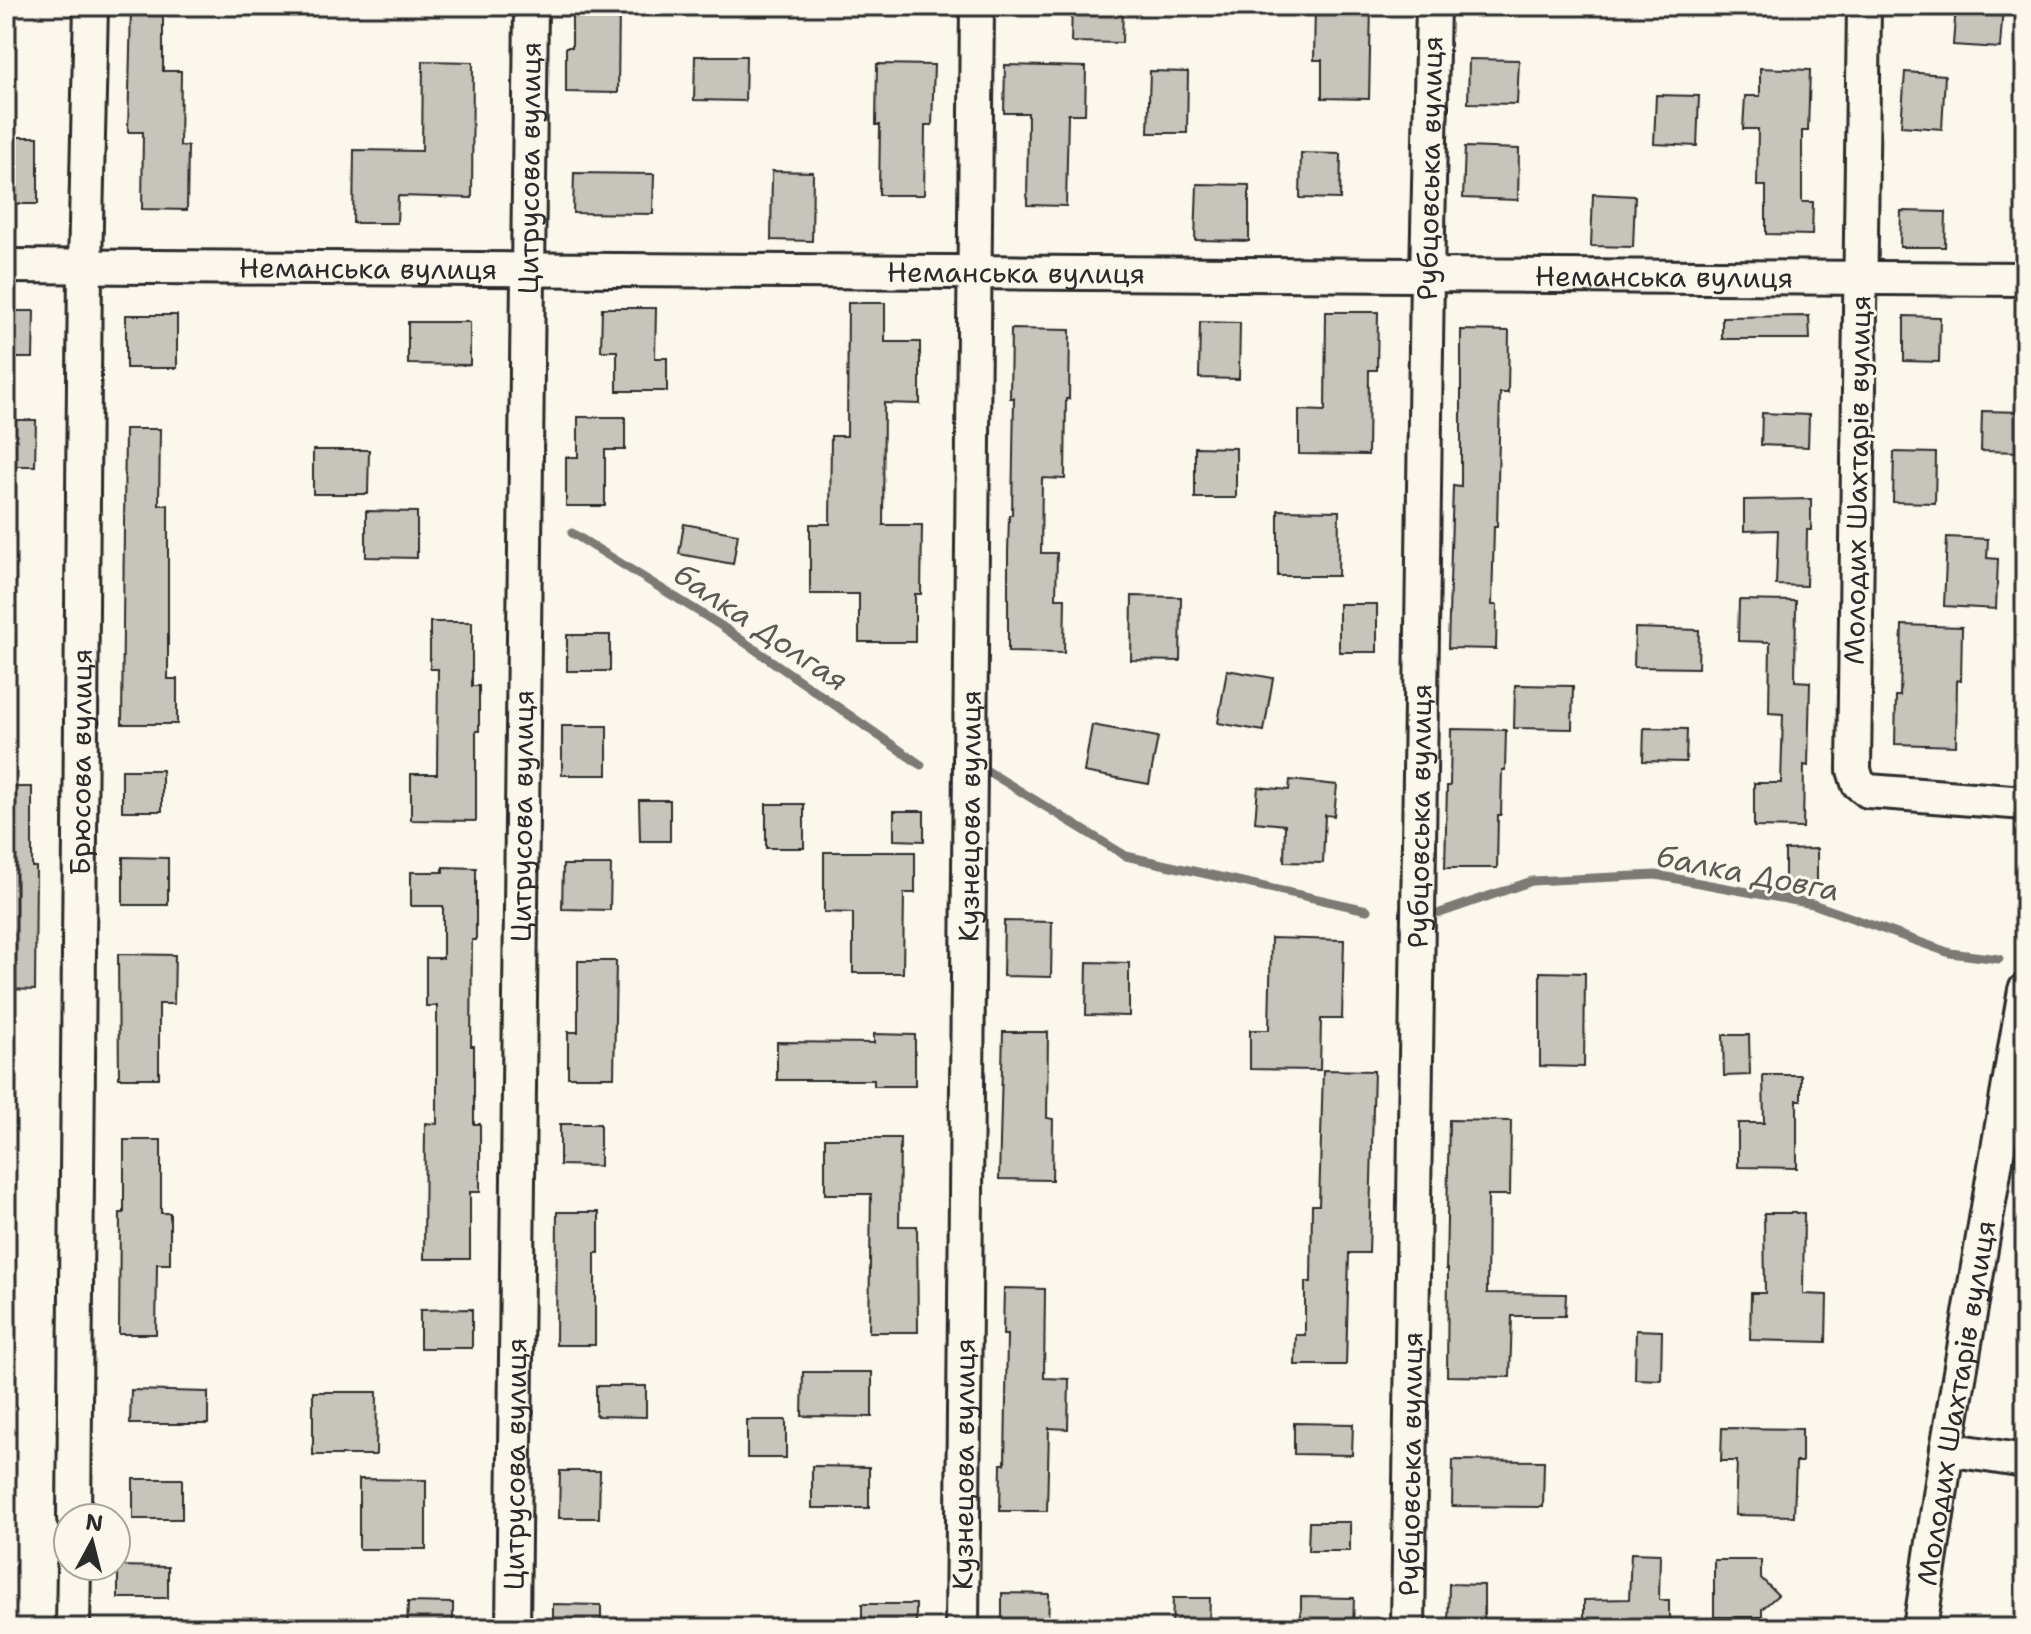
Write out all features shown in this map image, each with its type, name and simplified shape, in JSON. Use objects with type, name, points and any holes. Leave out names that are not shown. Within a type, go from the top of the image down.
[{"type":"street","name":"Брюсова вулиця","points":[[74,1502],[85,267],[91,6]]},
{"type":"street","name":"Цитрусова вулиця","points":[[513,1628],[531,6]]},
{"type":"street","name":"Кузнецова вулиця","points":[[962,1628],[977,6]]},
{"type":"street","name":"Рубцовська вулиця","points":[[1408,1628],[1433,6]]},
{"type":"street","name":"Молодих Шахтарів вулиця","points":[[1864,6],[1854,770],[1858,783],[1868,791],[2025,803]]},
{"type":"street","name":"Неманська вулиця","points":[[6,266],[2025,279]]},
{"type":"street","name":"Молодих Шахтарів вулиця","points":[[1920,1628],[1947,1449],[2012,1145],[2025,990]]},
{"type":"street","points":[[1947,1449],[2025,1461]]},
{"type":"street","points":[[73,1628],[74,1582]]},
{"type":"building","points":[[572,6],[619,6],[618,93],[566,92],[566,47],[572,47]]},
{"type":"building","points":[[1072,6],[1123,6],[1122,43],[1071,42]]},
{"type":"building","points":[[1315,6],[1371,6],[1369,99],[1322,98],[1322,60],[1314,60]]},
{"type":"building","points":[[1956,6],[2003,6],[2000,48],[1953,45]]},
{"type":"building","points":[[131,9],[163,9],[163,71],[181,71],[180,146],[188,146],[187,210],[142,209],[143,132],[128,132]]},
{"type":"building","points":[[695,56],[746,56],[745,101],[694,100]]},
{"type":"building","points":[[1469,59],[1519,60],[1517,104],[1468,103]]},
{"type":"building","points":[[423,61],[473,62],[472,198],[398,196],[397,223],[353,223],[354,150],[422,151]]},
{"type":"building","points":[[877,64],[934,65],[932,125],[925,125],[924,195],[879,195]]},
{"type":"building","points":[[1005,65],[1086,67],[1085,114],[1068,114],[1066,206],[1027,205],[1028,113],[1004,113]]},
{"type":"building","points":[[1760,68],[1810,70],[1808,131],[1802,131],[1802,202],[1813,202],[1812,235],[1766,234],[1766,186],[1757,186],[1758,129],[1743,129],[1745,96],[1760,96]]},
{"type":"building","points":[[1150,71],[1188,72],[1187,133],[1148,133]]},
{"type":"building","points":[[1905,72],[1945,75],[1942,129],[1901,126]]},
{"type":"building","points":[[1656,95],[1699,96],[1697,146],[1654,144]]},
{"type":"building","points":[[6,137],[38,137],[38,204],[6,204]]},
{"type":"building","points":[[1465,147],[1519,149],[1518,200],[1463,198]]},
{"type":"building","points":[[1301,153],[1341,154],[1340,199],[1300,198]]},
{"type":"building","points":[[772,171],[813,172],[812,241],[771,240]]},
{"type":"building","points":[[574,173],[654,174],[653,214],[573,213]]},
{"type":"building","points":[[1197,184],[1249,185],[1249,241],[1195,240]]},
{"type":"building","points":[[1593,194],[1635,196],[1633,247],[1591,246]]},
{"type":"building","points":[[1901,211],[1946,212],[1945,247],[1900,247]]},
{"type":"building","points":[[848,303],[885,303],[885,342],[920,342],[920,404],[884,403],[883,525],[922,525],[921,594],[915,594],[915,642],[859,642],[859,594],[810,594],[810,524],[830,524],[831,436],[847,436]]},
{"type":"building","points":[[602,308],[656,308],[655,358],[667,358],[667,391],[617,391],[617,351],[601,351]]},
{"type":"building","points":[[6,311],[34,311],[33,358],[6,358]]},
{"type":"building","points":[[1326,312],[1378,312],[1377,370],[1369,370],[1368,455],[1299,454],[1299,410],[1325,411]]},
{"type":"building","points":[[126,315],[177,315],[177,368],[126,368]]},
{"type":"building","points":[[1809,316],[1810,339],[1722,339],[1722,317]]},
{"type":"building","points":[[1904,316],[1940,317],[1939,362],[1904,361]]},
{"type":"building","points":[[408,322],[470,322],[470,365],[408,364]]},
{"type":"building","points":[[1200,322],[1240,323],[1239,379],[1199,378]]},
{"type":"building","points":[[1011,329],[1070,330],[1065,479],[1042,478],[1041,553],[1057,553],[1056,598],[1065,598],[1064,653],[1008,652],[1014,398],[1010,398]]},
{"type":"building","points":[[1461,330],[1509,331],[1508,393],[1500,393],[1497,527],[1494,527],[1492,605],[1497,605],[1496,649],[1448,648],[1453,486],[1461,487]]},
{"type":"building","points":[[1982,411],[2025,412],[2025,452],[1981,451]]},
{"type":"building","points":[[1762,413],[1809,415],[1808,447],[1761,445]]},
{"type":"building","points":[[578,417],[625,417],[625,450],[605,450],[605,506],[566,506],[566,457],[578,457]]},
{"type":"building","points":[[6,420],[36,420],[35,466],[6,466]]},
{"type":"building","points":[[125,429],[160,429],[159,505],[168,505],[168,679],[177,679],[177,724],[122,724]]},
{"type":"building","points":[[1195,447],[1236,448],[1236,498],[1195,498]]},
{"type":"building","points":[[313,450],[369,450],[368,494],[313,494]]},
{"type":"building","points":[[1894,452],[1936,453],[1935,503],[1893,502]]},
{"type":"building","points":[[1811,499],[1806,586],[1776,585],[1778,530],[1744,531],[1744,500]]},
{"type":"building","points":[[1278,510],[1339,511],[1338,576],[1278,576]]},
{"type":"building","points":[[366,511],[417,512],[417,558],[366,557]]},
{"type":"building","points":[[684,524],[738,534],[733,564],[679,554]]},
{"type":"building","points":[[1947,537],[1988,539],[1987,558],[1998,559],[1996,609],[1944,606]]},
{"type":"building","points":[[1132,596],[1181,597],[1180,661],[1131,660]]},
{"type":"building","points":[[1739,600],[1796,601],[1795,681],[1810,682],[1803,828],[1754,827],[1754,783],[1781,783],[1783,714],[1769,713],[1770,642],[1738,641]]},
{"type":"building","points":[[1339,604],[1377,604],[1377,652],[1339,652]]},
{"type":"building","points":[[430,622],[472,622],[472,686],[479,686],[476,821],[411,820],[411,774],[437,774],[438,669],[430,669]]},
{"type":"building","points":[[1902,625],[1962,627],[1956,746],[1895,744]]},
{"type":"building","points":[[1635,628],[1699,630],[1698,668],[1634,667]]},
{"type":"building","points":[[567,635],[610,635],[610,671],[567,671]]},
{"type":"building","points":[[1227,670],[1273,678],[1264,731],[1218,723]]},
{"type":"building","points":[[1515,685],[1573,686],[1572,729],[1514,728]]},
{"type":"building","points":[[1092,725],[1158,737],[1149,784],[1084,772]]},
{"type":"building","points":[[562,726],[607,726],[607,775],[562,775]]},
{"type":"building","points":[[1644,728],[1687,729],[1686,762],[1643,761]]},
{"type":"building","points":[[1451,729],[1506,730],[1501,815],[1498,815],[1497,868],[1445,868]]},
{"type":"building","points":[[122,770],[162,770],[162,811],[122,811]]},
{"type":"building","points":[[1290,780],[1337,785],[1334,816],[1325,815],[1323,863],[1284,862],[1285,825],[1255,822],[1258,787],[1289,790]]},
{"type":"building","points":[[6,787],[32,787],[32,867],[36,867],[35,990],[6,989]]},
{"type":"building","points":[[639,800],[670,800],[670,841],[640,841]]},
{"type":"building","points":[[766,804],[804,804],[804,848],[766,848]]},
{"type":"building","points":[[894,811],[924,811],[924,841],[894,840]]},
{"type":"building","points":[[1817,849],[1817,886],[1785,886],[1785,850]]},
{"type":"building","points":[[824,852],[915,852],[915,893],[904,893],[903,973],[853,973],[853,913],[824,912]]},
{"type":"building","points":[[123,857],[168,858],[168,905],[123,905]]},
{"type":"building","points":[[563,865],[611,865],[610,910],[562,909]]},
{"type":"building","points":[[443,867],[476,868],[471,1046],[474,1046],[474,1124],[480,1124],[480,1192],[470,1192],[470,1259],[424,1259],[425,1123],[437,1124],[437,1006],[426,1006],[426,958],[443,958],[443,906],[411,906],[411,872],[443,872]]},
{"type":"building","points":[[1004,921],[1052,922],[1051,977],[1003,976]]},
{"type":"building","points":[[1271,938],[1344,940],[1342,1019],[1321,1019],[1320,1070],[1250,1069],[1250,1030],[1269,1030]]},
{"type":"building","points":[[118,954],[175,955],[174,1004],[159,1004],[159,1078],[119,1078]]},
{"type":"building","points":[[578,961],[616,961],[614,1077],[568,1077],[568,1032],[578,1032]]},
{"type":"building","points":[[1087,962],[1129,963],[1129,1016],[1086,1015]]},
{"type":"building","points":[[1540,972],[1585,973],[1584,1067],[1540,1066]]},
{"type":"building","points":[[1003,1032],[1048,1032],[1047,1118],[1053,1119],[1052,1180],[999,1179]]},
{"type":"building","points":[[874,1034],[915,1035],[915,1086],[874,1086],[874,1080],[777,1080],[777,1042],[874,1043]]},
{"type":"building","points":[[1723,1035],[1749,1035],[1750,1075],[1724,1076]]},
{"type":"building","points":[[1323,1070],[1374,1071],[1369,1253],[1349,1253],[1346,1365],[1295,1365],[1296,1335],[1305,1335],[1305,1282],[1311,1282],[1312,1205],[1319,1205]]},
{"type":"building","points":[[1763,1075],[1801,1075],[1801,1100],[1797,1100],[1797,1168],[1738,1167],[1738,1123],[1764,1123]]},
{"type":"building","points":[[1449,1120],[1511,1121],[1510,1195],[1488,1195],[1487,1293],[1566,1294],[1565,1316],[1512,1316],[1510,1377],[1447,1376]]},
{"type":"building","points":[[560,1124],[600,1124],[600,1166],[560,1165]]},
{"type":"building","points":[[825,1138],[900,1138],[899,1226],[917,1226],[918,1332],[869,1332],[871,1194],[825,1194]]},
{"type":"building","points":[[124,1140],[161,1140],[161,1213],[170,1213],[170,1264],[157,1264],[156,1334],[119,1334]]},
{"type":"building","points":[[557,1212],[599,1212],[599,1253],[595,1253],[595,1345],[556,1345]]},
{"type":"building","points":[[1764,1213],[1804,1213],[1803,1294],[1827,1295],[1826,1342],[1750,1340],[1751,1293],[1765,1293]]},
{"type":"building","points":[[1004,1288],[1045,1289],[1044,1378],[1069,1379],[1068,1429],[1049,1428],[1047,1511],[1000,1511],[1001,1464],[1005,1464],[1007,1335],[1003,1335]]},
{"type":"building","points":[[472,1309],[472,1348],[420,1348],[420,1310]]},
{"type":"building","points":[[1636,1330],[1662,1331],[1661,1380],[1635,1379]]},
{"type":"building","points":[[803,1372],[872,1372],[872,1417],[802,1416]]},
{"type":"building","points":[[596,1386],[646,1386],[646,1417],[596,1416]]},
{"type":"building","points":[[131,1390],[208,1392],[208,1424],[130,1424]]},
{"type":"building","points":[[313,1392],[377,1392],[376,1455],[313,1455]]},
{"type":"building","points":[[747,1420],[786,1420],[786,1458],[747,1458]]},
{"type":"building","points":[[1294,1423],[1353,1424],[1352,1455],[1294,1454]]},
{"type":"building","points":[[1722,1428],[1802,1429],[1802,1462],[1796,1462],[1794,1516],[1735,1515],[1737,1461],[1721,1461]]},
{"type":"building","points":[[1453,1460],[1544,1461],[1543,1507],[1452,1506]]},
{"type":"building","points":[[812,1466],[869,1467],[869,1508],[812,1508]]},
{"type":"building","points":[[560,1471],[600,1471],[599,1518],[559,1518]]},
{"type":"building","points":[[133,1479],[182,1479],[182,1519],[133,1519]]},
{"type":"building","points":[[359,1479],[426,1480],[426,1549],[359,1549]]},
{"type":"building","points":[[1309,1522],[1350,1522],[1350,1551],[1308,1551]]},
{"type":"building","points":[[1631,1553],[1660,1554],[1659,1600],[1669,1600],[1669,1628],[1584,1628],[1584,1600],[1629,1599]]},
{"type":"building","points":[[1714,1560],[1761,1560],[1761,1578],[1778,1595],[1762,1609],[1762,1617],[1714,1617]]},
{"type":"building","points":[[132,1566],[168,1567],[168,1598],[118,1598],[118,1582],[132,1582]]},
{"type":"building","points":[[1449,1584],[1484,1585],[1484,1628],[1448,1628]]},
{"type":"building","points":[[1002,1593],[1049,1594],[1048,1628],[1002,1628]]},
{"type":"building","points":[[1301,1597],[1354,1598],[1353,1628],[1301,1628]]},
{"type":"building","points":[[1173,1598],[1210,1598],[1209,1628],[1172,1628]]},
{"type":"building","points":[[408,1602],[453,1603],[453,1628],[407,1628]]},
{"type":"building","points":[[553,1604],[601,1605],[601,1628],[553,1628]]},
{"type":"building","points":[[862,1604],[916,1604],[916,1628],[862,1628]]},
{"type":"waterway","name":"балка Долгая","points":[[572,533],[720,625],[921,765]]},
{"type":"waterway","name":"балка Довга","points":[[981,767],[1126,856],[1367,910]]},
{"type":"waterway","name":"балка Довга","points":[[1440,913],[1532,881],[1656,875],[1813,904],[1950,953],[1999,959]]}]
